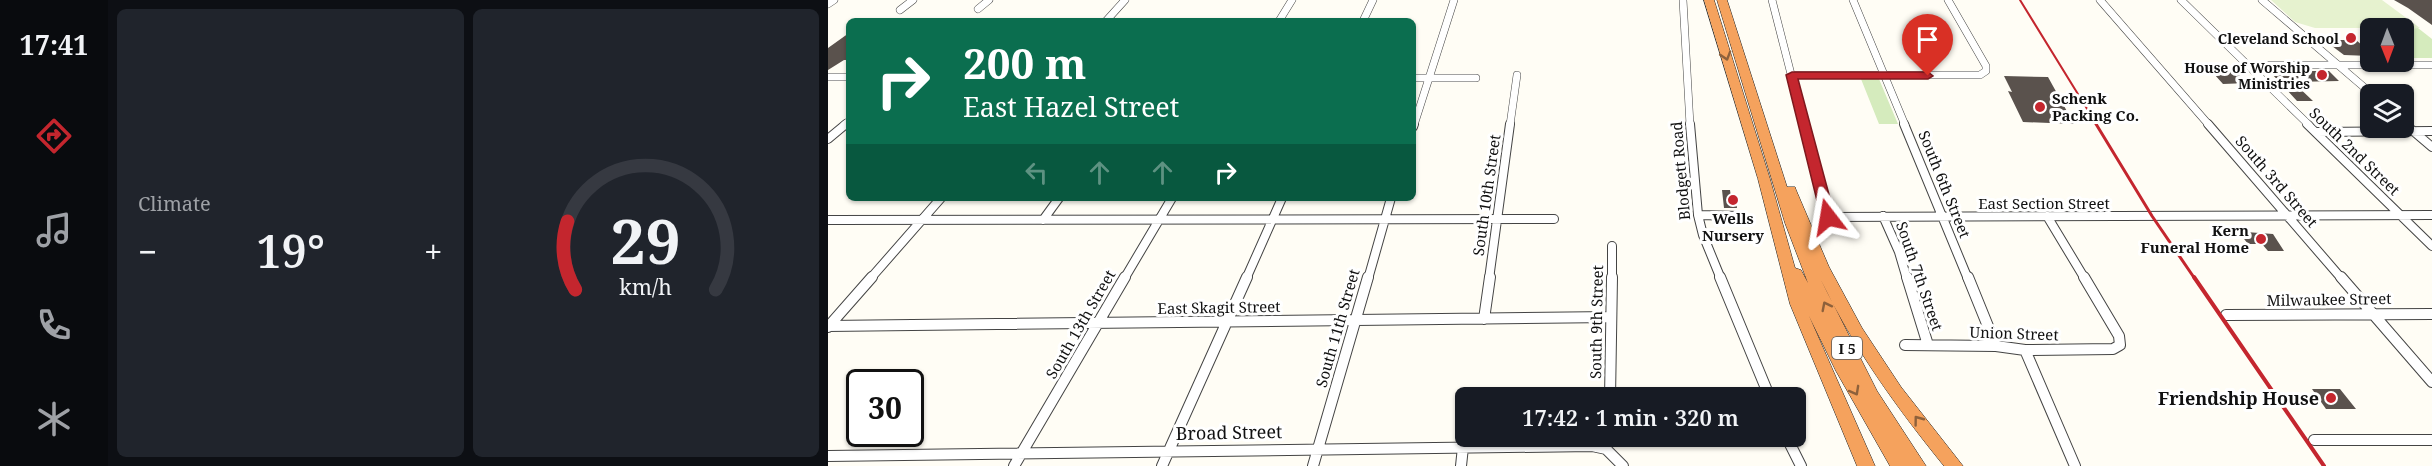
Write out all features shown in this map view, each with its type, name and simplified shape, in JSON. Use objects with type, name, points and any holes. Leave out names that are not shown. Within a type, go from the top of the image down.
[{"type":"highway","name":"I 5","points":[[1709,0],[1782,244],[1844,371],[1899,466]]},
{"type":"highway","name":"I 5","points":[[1722,0],[1792,223],[1818,290],[1871,395],[1917,466]]},
{"type":"highway","points":[[1757,113],[1821,265],[1844,311],[1873,359],[1954,466]]},
{"type":"highway","points":[[1782,244],[1797,304],[1866,466]]},
{"type":"street","points":[[828,4],[834,0]]},
{"type":"street","points":[[900,10],[913,0]]},
{"type":"street","points":[[978,9],[989,0]]},
{"type":"street","points":[[1109,18],[1125,0]]},
{"type":"street","points":[[1281,18],[1292,0]]},
{"type":"street","points":[[1365,18],[1373,0]]},
{"type":"street","points":[[1416,117],[1454,0]]},
{"type":"street","name":"Blodgett Road","points":[[1683,0],[1698,215],[1703,235],[1765,387]]},
{"type":"street","points":[[1772,0],[1792,75],[1980,75],[1986,71],[1986,66],[1948,0]]},
{"type":"street","name":"South 6th Street","points":[[1853,0],[1996,346]]},
{"type":"street","name":"South 3rd Street","points":[[2100,0],[2432,382]]},
{"type":"street","name":"South 2nd Street","points":[[2181,0],[2432,246]]},
{"type":"street","points":[[2262,0],[2360,84]]},
{"type":"street","points":[[2247,65],[2430,66]]},
{"type":"street","name":"South 10th Street","points":[[1484,319],[1517,75]]},
{"type":"street","name":"East Section Street","points":[[1792,75],[1828,217],[2432,215]]},
{"type":"street","points":[[828,77],[846,77]]},
{"type":"street","points":[[1416,78],[1476,78]]},
{"type":"street","points":[[828,140],[846,124]]},
{"type":"street","points":[[2414,131],[2432,131]]},
{"type":"street","points":[[2316,132],[2360,132]]},
{"type":"street","points":[[2414,132],[2432,147]]},
{"type":"street","points":[[828,326],[938,201]]},
{"type":"street","points":[[1043,220],[1057,201]]},
{"type":"street","name":"South 13th Street","points":[[1014,466],[1170,201]]},
{"type":"street","points":[[1162,466],[1281,201]]},
{"type":"street","name":"South 11th Street","points":[[1312,466],[1390,201]]},
{"type":"street","points":[[1698,215],[1740,216]]},
{"type":"street","name":"South 7th Street","points":[[1883,216],[1899,252],[1928,345]]},
{"type":"street","name":"Union Street","points":[[1905,345],[1996,346],[2025,350],[2113,349],[2120,345],[2119,336],[2047,216]]},
{"type":"street","points":[[828,220],[1554,219]]},
{"type":"street","name":"South 9th Street","points":[[1610,387],[1612,246]]},
{"type":"street","name":"Milwaukee Street","points":[[2226,315],[2432,314]]},
{"type":"street","name":"East Skagit Street","points":[[828,326],[1611,317]]},
{"type":"street","points":[[2025,350],[2075,466]]},
{"type":"street","points":[[2314,440],[2432,440]]},
{"type":"street","points":[[1461,466],[1463,447]]},
{"type":"street","name":"Broad Street","points":[[828,456],[1463,447]]},
{"type":"street","name":"Broad Street","points":[[1597,447],[1606,449]]},
{"type":"street","points":[[1792,447],[1801,466]]},
{"type":"street","points":[[1606,449],[1623,466]]},
{"type":"green space","points":[[2271,0],[2382,0],[2406,18],[2360,18],[2360,28],[2315,28],[2295,22]]},
{"type":"green space","points":[[2414,28],[2418,28],[2432,39],[2432,58],[2414,58]]},
{"type":"green space","points":[[1861,79],[1879,79],[1898,124],[1879,124]]},
{"type":"building","points":[[2394,0],[2432,0],[2432,25],[2408,8]]},
{"type":"building","points":[[846,35],[846,60],[828,70],[828,48]]},
{"type":"building","points":[[2324,40],[2356,40],[2360,43],[2360,56],[2344,55]]},
{"type":"building","points":[[2220,71],[2236,71],[2248,83],[2223,84],[2214,74],[2222,74]]},
{"type":"building","points":[[2302,71],[2329,71],[2339,81],[2293,82],[2313,101],[2297,101],[2272,74],[2305,74]]},
{"type":"building","name":"Schenk Packing Co.","points":[[2004,76],[2048,77],[2074,124],[2023,122],[2008,91],[2012,92]]},
{"type":"building","name":"Wells Nursery","points":[[1722,190],[1730,190],[1731,197],[1735,197],[1737,208],[1724,208]]},
{"type":"building","name":"Kern Funeral Home","points":[[2246,232],[2273,234],[2284,251],[2268,251],[2262,244],[2248,244],[2241,235],[2248,235]]},
{"type":"building","name":"Friendship House","points":[[2312,389],[2340,389],[2356,409],[2326,409]]},
{"type":"railway","points":[[2020,0],[2097,125]]},
{"type":"railway","points":[[2096,124],[2152,216],[2195,279]]},
{"type":"railway","points":[[2194,277],[2324,466]]},
{"type":"place","name":"Cleveland School","points":[[2351,38]]},
{"type":"place","name":"House of Worship Ministries","points":[[2322,75]]},
{"type":"place","name":"Schenk Packing Co.","points":[[2040,107]]},
{"type":"place","name":"Wells Nursery","points":[[1733,200]]},
{"type":"place","name":"Kern Funeral Home","points":[[2261,239]]},
{"type":"place","name":"Friendship House","points":[[2331,398]]},
{"type":"route","points":[[1828,217],[1792,75],[1928,76]]}]
